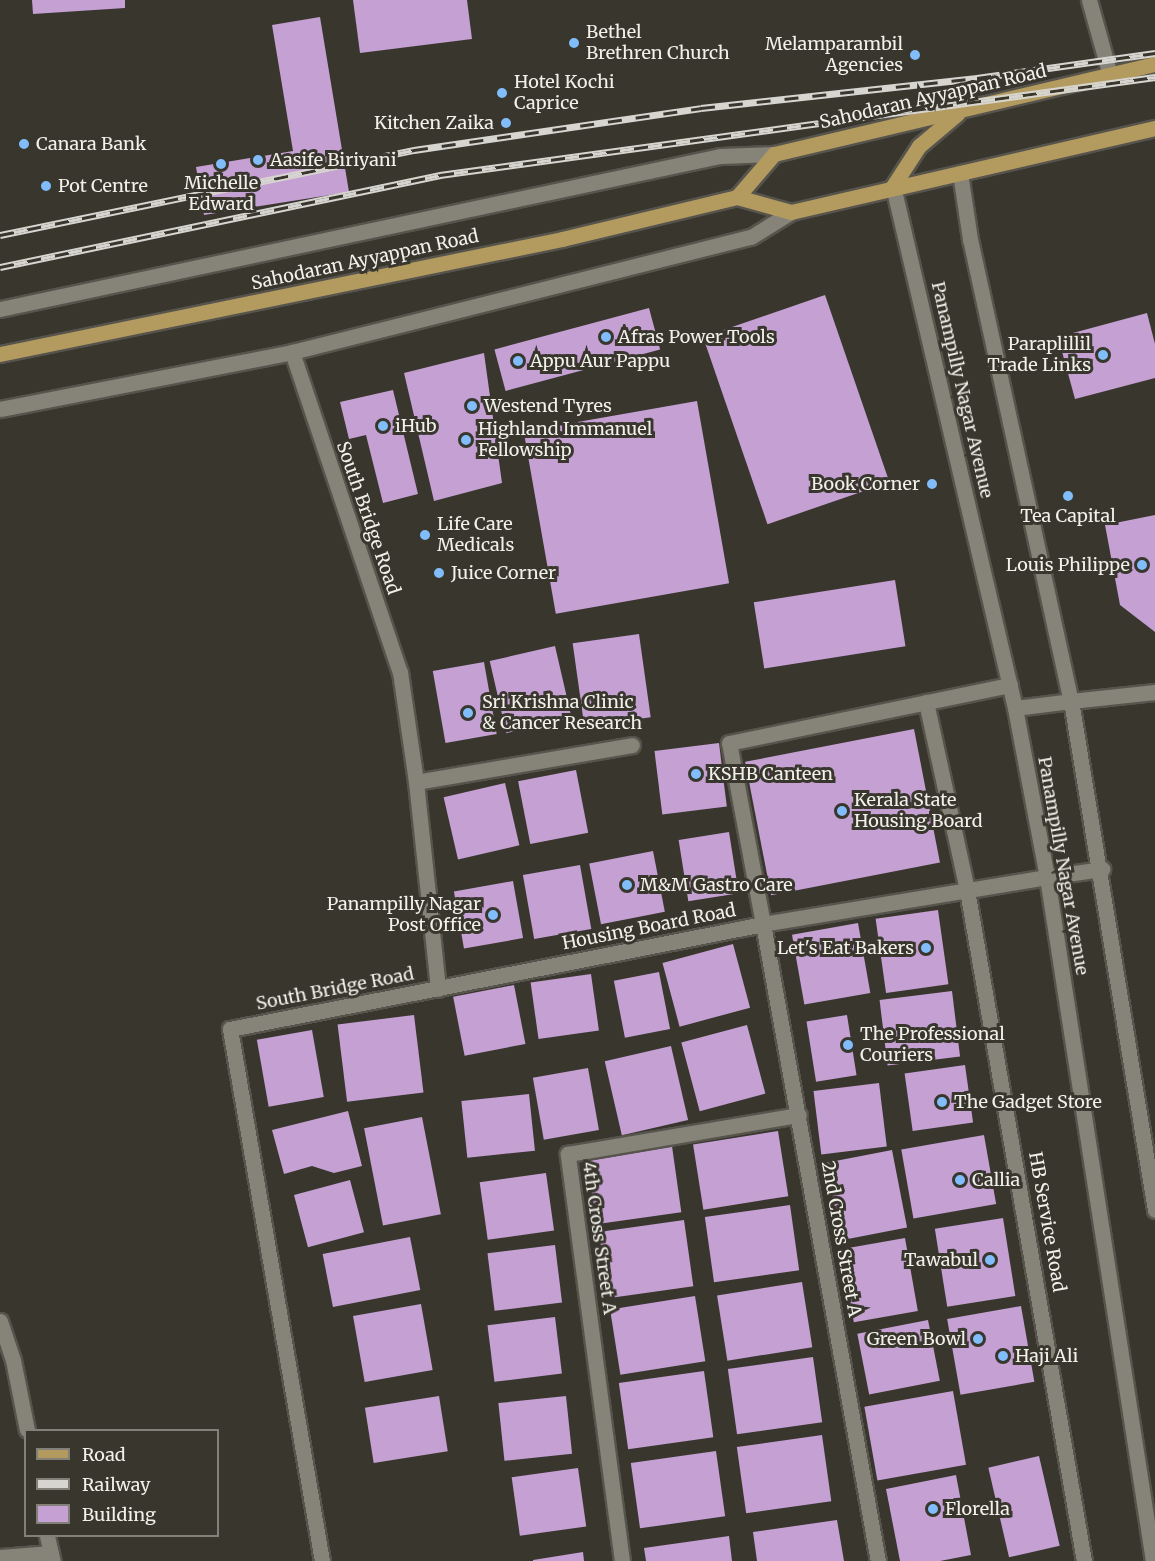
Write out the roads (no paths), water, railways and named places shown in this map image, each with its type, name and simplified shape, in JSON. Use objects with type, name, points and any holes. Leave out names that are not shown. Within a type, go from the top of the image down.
[{"type":"main road","name":"Sahodaran Ayyappan Road","points":[[774,154],[960,112],[1155,64]]},
{"type":"main road","points":[[893,186],[919,146],[960,112]]},
{"type":"main road","name":"Sahodaran Ayyappan Road","points":[[0,354],[562,239],[737,197],[791,212],[893,186],[1155,128]]},
{"type":"main road","points":[[737,197],[774,154]]},
{"type":"street","points":[[1089,0],[1110,75]]},
{"type":"street","points":[[0,309],[720,156],[774,154]]},
{"type":"street","name":"Panampilly Nagar Avenue","points":[[960,173],[970,239],[1071,700],[1102,869],[1155,1210]]},
{"type":"street","name":"Panampilly Nagar Avenue","points":[[893,186],[1010,685],[1047,877],[1153,1561]]},
{"type":"street","points":[[0,410],[292,352],[751,237],[791,212]]},
{"type":"street","name":"South Bridge Road","points":[[292,352],[400,672],[416,782],[438,989],[230,1029],[322,1561]]},
{"type":"street","points":[[926,702],[1010,685]]},
{"type":"street","points":[[1015,708],[1155,692]]},
{"type":"street","name":"HB Service Road","points":[[926,702],[968,891],[1084,1561]]},
{"type":"street","name":"2nd Cross Street A","points":[[878,1561],[799,1115],[729,743],[926,702]]},
{"type":"street","points":[[416,782],[632,745]]},
{"type":"street","name":"Housing Board Road","points":[[438,989],[763,924],[1102,869]]},
{"type":"street","name":"4th Cross Street A","points":[[622,1561],[568,1154],[799,1115]]},
{"type":"street","points":[[0,1322],[13,1360],[27,1429]]},
{"type":"street","points":[[0,1557],[52,1557],[47,1537]]},
{"type":"railway","points":[[0,235],[414,150],[701,108],[977,78],[1155,53]]},
{"type":"railway","points":[[0,267],[440,175],[1155,77]]},
{"type":"place","name":"Bethel Brethren Church","points":[[574,43]]},
{"type":"place","name":"Melamparambil Agencies","points":[[915,55]]},
{"type":"place","name":"Hotel Kochi Caprice","points":[[502,93]]},
{"type":"place","name":"Kitchen Zaika","points":[[506,123]]},
{"type":"place","name":"Canara Bank","points":[[24,144]]},
{"type":"place","name":"Aasife Biriyani","points":[[258,160]]},
{"type":"place","name":"Michelle Edward","points":[[221,164]]},
{"type":"place","name":"Pot Centre","points":[[46,186]]},
{"type":"place","name":"Afras Power Tools","points":[[606,337]]},
{"type":"place","name":"Paraplillil Trade Links","points":[[1103,355]]},
{"type":"place","name":"Appu Aur Pappu","points":[[518,361]]},
{"type":"place","name":"Westend Tyres","points":[[472,406]]},
{"type":"place","name":"iHub","points":[[383,426]]},
{"type":"place","name":"Highland Immanuel Fellowship","points":[[466,440]]},
{"type":"place","name":"Book Corner","points":[[932,484]]},
{"type":"place","name":"Tea Capital","points":[[1068,496]]},
{"type":"place","name":"Life Care Medicals","points":[[425,535]]},
{"type":"place","name":"Louis Philippe","points":[[1142,565]]},
{"type":"place","name":"Juice Corner","points":[[439,573]]},
{"type":"place","name":"Sri Krishna Clinic & Cancer Research","points":[[468,713]]},
{"type":"place","name":"KSHB Canteen","points":[[696,774]]},
{"type":"place","name":"Kerala State Housing Board","points":[[842,811]]},
{"type":"place","name":"M&M Gastro Care","points":[[627,885]]},
{"type":"place","name":"Panampilly Nagar Post Office","points":[[493,915]]},
{"type":"place","name":"Let's Eat Bakers","points":[[926,948]]},
{"type":"place","name":"The Professional Couriers","points":[[848,1045]]},
{"type":"place","name":"The Gadget Store","points":[[942,1102]]},
{"type":"place","name":"Callia","points":[[960,1180]]},
{"type":"place","name":"Tawabul","points":[[990,1260]]},
{"type":"place","name":"Green Bowl","points":[[978,1339]]},
{"type":"place","name":"Haji Ali","points":[[1003,1356]]},
{"type":"place","name":"Florella","points":[[933,1509]]}]
